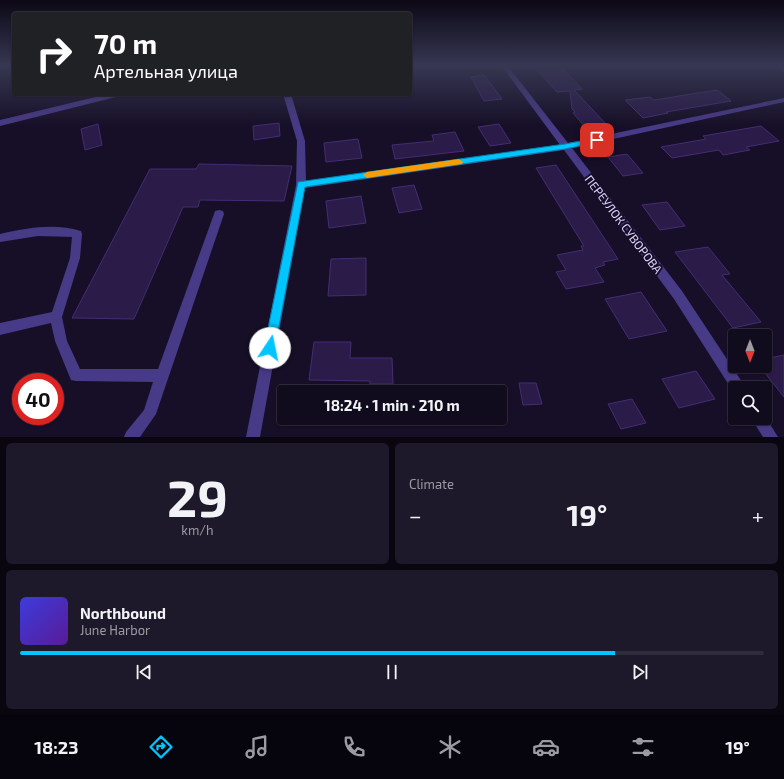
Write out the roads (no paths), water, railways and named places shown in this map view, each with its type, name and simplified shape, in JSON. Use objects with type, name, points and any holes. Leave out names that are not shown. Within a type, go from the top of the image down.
[{"type":"street","name":"ПЕРЕУЛОК СУВОРОВА","points":[[519,85],[678,294],[734,381]]},
{"type":"street","points":[[0,123],[109,96]]},
{"type":"street","points":[[253,437],[301,185],[301,140],[288,96]]},
{"type":"street","points":[[301,185],[565,147],[784,100]]},
{"type":"street","points":[[132,437],[149,414],[219,214]]},
{"type":"street","points":[[0,238],[28,232],[62,230],[77,234],[75,258],[56,317],[61,341],[76,375],[162,376]]},
{"type":"street","points":[[0,329],[56,317]]},
{"type":"street","points":[[763,425],[771,437]]}]
